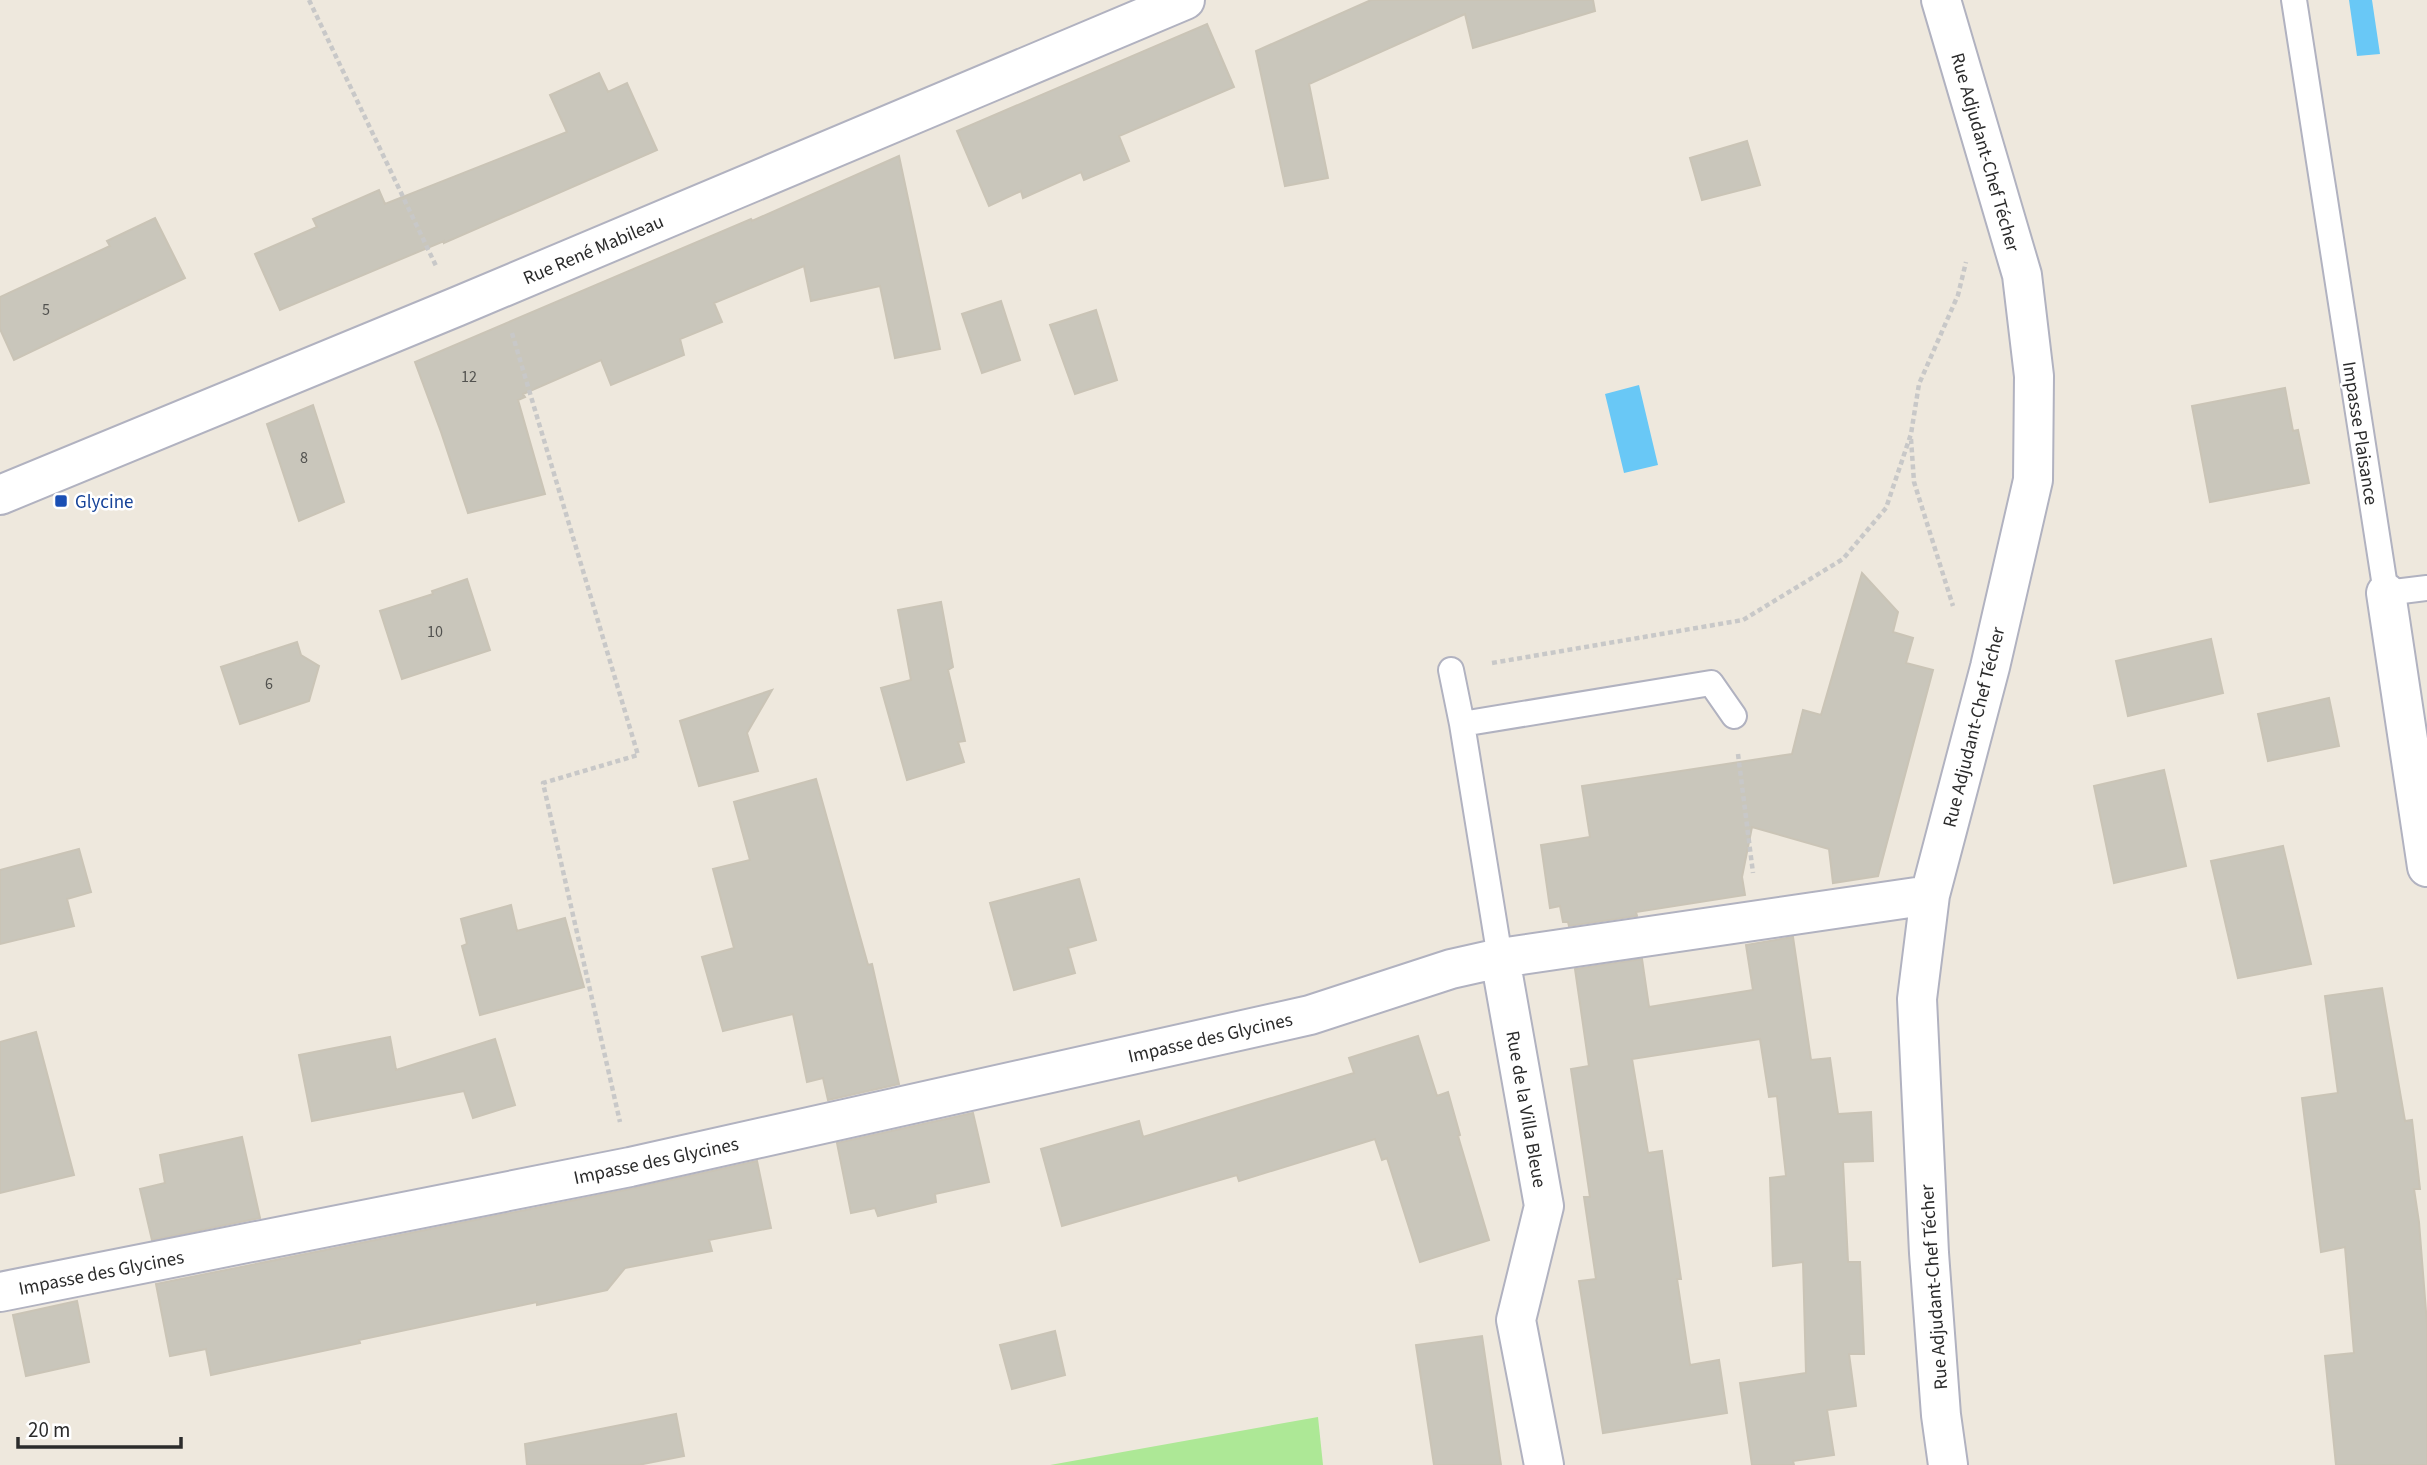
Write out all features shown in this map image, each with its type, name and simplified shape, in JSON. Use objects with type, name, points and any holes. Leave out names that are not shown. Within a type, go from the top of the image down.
[{"type":"street","name":"Rue René Mabileau","points":[[0,495],[456,307],[1185,0]]},
{"type":"street","name":"Rue Adjudant-Chef Técher","points":[[1941,0],[2022,275],[2034,376],[2033,480],[1990,667],[1930,895],[1917,999],[1929,1253],[1941,1415],[1948,1465]]},
{"type":"street","name":"Impasse Plaisance","points":[[2386,593],[2427,867]]},
{"type":"street","points":[[1500,958],[1930,895]]},
{"type":"street","name":"Impasse des Glycines","points":[[0,1292],[630,1167],[1310,1015],[1451,969],[1500,958]]},
{"type":"street","name":"Rue de la Villa Bleue","points":[[1500,958],[1544,1206],[1516,1320],[1544,1465]]},
{"type":"lane","name":"Impasse Plaisance","points":[[2294,0],[2386,593]]},
{"type":"lane","points":[[2386,593],[2427,588]]},
{"type":"lane","points":[[1451,670],[1500,958]]},
{"type":"lane","points":[[1462,724],[1711,683],[1734,716]]},
{"type":"path","points":[[309,0],[456,307]]},
{"type":"path","points":[[1451,670],[1743,620],[1843,559],[1886,508],[1911,434],[1919,384],[1958,295],[1968,255]]},
{"type":"path","points":[[498,289],[638,755],[543,783],[630,1167]]},
{"type":"path","points":[[1911,434],[1914,482],[1924,514]]},
{"type":"path","points":[[1734,716],[1759,919]]},
{"type":"green space","points":[[1318,1417],[1323,1465],[1050,1465]]},
{"type":"water","points":[[2349,0],[2372,0],[2380,54],[2357,56]]},
{"type":"water","points":[[1639,385],[1658,465],[1624,473],[1605,394]]},
{"type":"building","points":[[1371,0],[1593,0],[1595,11],[1473,48],[1465,14],[1309,84],[1328,178],[1285,186],[1256,51]]},
{"type":"building","points":[[1207,24],[1234,87],[1119,136],[1129,161],[1084,180],[1081,172],[1023,198],[1021,191],[989,206],[957,131]]},
{"type":"building","points":[[599,73],[608,92],[627,83],[657,150],[444,243],[280,310],[255,254],[317,227],[313,219],[379,190],[385,204],[567,132],[550,95]]},
{"type":"building","points":[[1747,141],[1760,185],[1702,200],[1690,158]]},
{"type":"building","points":[[899,156],[940,349],[895,358],[880,286],[811,301],[804,266],[714,303],[722,322],[680,339],[684,355],[611,385],[601,360],[523,394],[525,397],[518,400],[545,494],[468,513],[415,362],[751,219],[752,221]]},
{"type":"building","points":[[155,218],[185,278],[14,360],[0,329],[0,297],[110,246],[107,241]]},
{"type":"building","points":[[1001,301],[1020,360],[982,373],[962,314]]},
{"type":"building","points":[[1096,310],[1117,380],[1075,394],[1050,325]]},
{"type":"building","points":[[2285,388],[2293,431],[2298,430],[2309,483],[2210,502],[2192,406]]},
{"type":"building","points":[[313,405],[344,502],[299,521],[267,424]]},
{"type":"building","points":[[1862,573],[1898,612],[1893,632],[1913,638],[1906,663],[1933,670],[1878,876],[1833,883],[1829,849],[1752,827],[1742,877],[1745,895],[1636,912],[1637,916],[1569,926],[1568,922],[1563,922],[1560,906],[1550,908],[1541,845],[1590,837],[1582,786],[1792,754],[1803,710],[1821,715]]},
{"type":"building","points":[[467,579],[490,650],[402,679],[380,611],[433,594],[432,591]]},
{"type":"building","points":[[941,602],[953,667],[948,670],[965,741],[958,742],[964,762],[907,780],[881,688],[911,680],[898,610]]},
{"type":"building","points":[[2211,639],[2223,693],[2128,716],[2116,661]]},
{"type":"building","points":[[297,642],[301,655],[319,666],[309,701],[240,724],[221,667]]},
{"type":"building","points":[[772,690],[747,733],[758,771],[699,786],[680,721]]},
{"type":"building","points":[[2329,698],[2339,746],[2268,761],[2258,714]]},
{"type":"building","points":[[2164,770],[2186,866],[2114,883],[2094,786]]},
{"type":"building","points":[[816,779],[868,965],[872,964],[899,1084],[828,1100],[823,1078],[807,1082],[793,1014],[723,1031],[702,957],[734,948],[713,869],[750,860],[734,802]]},
{"type":"building","points":[[2283,846],[2311,964],[2238,978],[2211,861]]},
{"type":"building","points":[[79,849],[91,892],[67,899],[74,926],[0,944],[0,870]]},
{"type":"building","points":[[1079,879],[1096,940],[1068,948],[1075,973],[1014,990],[990,903]]},
{"type":"building","points":[[511,905],[517,931],[565,918],[584,987],[480,1015],[462,946],[467,944],[461,919]]},
{"type":"building","points":[[1793,937],[1811,1060],[1830,1058],[1838,1114],[1871,1112],[1873,1161],[1843,1162],[1848,1262],[1860,1262],[1864,1354],[1849,1354],[1856,1406],[1827,1410],[1834,1455],[1793,1461],[1794,1465],[1752,1465],[1740,1383],[1806,1373],[1803,1262],[1773,1266],[1770,1178],[1786,1176],[1777,1096],[1769,1097],[1760,1039],[1632,1059],[1648,1153],[1662,1151],[1681,1279],[1677,1279],[1690,1365],[1719,1360],[1727,1413],[1603,1433],[1579,1281],[1596,1279],[1584,1197],[1590,1197],[1571,1069],[1589,1066],[1575,969],[1642,959],[1649,1007],[1753,990],[1746,945]]},
{"type":"building","points":[[2382,988],[2405,1121],[2412,1120],[2420,1189],[2414,1189],[2427,1324],[2427,1465],[2336,1465],[2325,1356],[2354,1353],[2345,1247],[2321,1252],[2302,1098],[2338,1093],[2325,996]]},
{"type":"building","points":[[36,1032],[74,1175],[0,1193],[0,1042]]},
{"type":"building","points":[[1418,1036],[1437,1096],[1448,1092],[1460,1135],[1458,1136],[1489,1240],[1420,1262],[1387,1158],[1382,1160],[1375,1139],[1239,1181],[1237,1175],[1062,1226],[1041,1149],[1139,1121],[1143,1137],[1354,1073],[1349,1058]]},
{"type":"building","points":[[390,1037],[396,1070],[495,1039],[515,1105],[473,1118],[464,1091],[312,1121],[299,1055]]},
{"type":"building","points":[[973,1113],[989,1182],[935,1194],[936,1202],[878,1216],[875,1208],[851,1213],[837,1143]]},
{"type":"building","points":[[242,1137],[260,1218],[152,1240],[140,1189],[165,1183],[160,1155]]},
{"type":"building","points":[[757,1161],[771,1228],[709,1240],[712,1251],[625,1268],[607,1290],[359,1340],[360,1343],[211,1375],[206,1349],[170,1356],[156,1284]]},
{"type":"building","points":[[77,1301],[89,1362],[26,1376],[13,1315]]},
{"type":"building","points":[[1055,1331],[1065,1375],[1012,1389],[1000,1345]]},
{"type":"building","points":[[1482,1336],[1501,1465],[1434,1465],[1416,1345]]},
{"type":"building","points":[[676,1414],[684,1456],[638,1465],[527,1465],[525,1444]]},
{"type":"place","name":"Glycine","points":[[61,501]]}]
